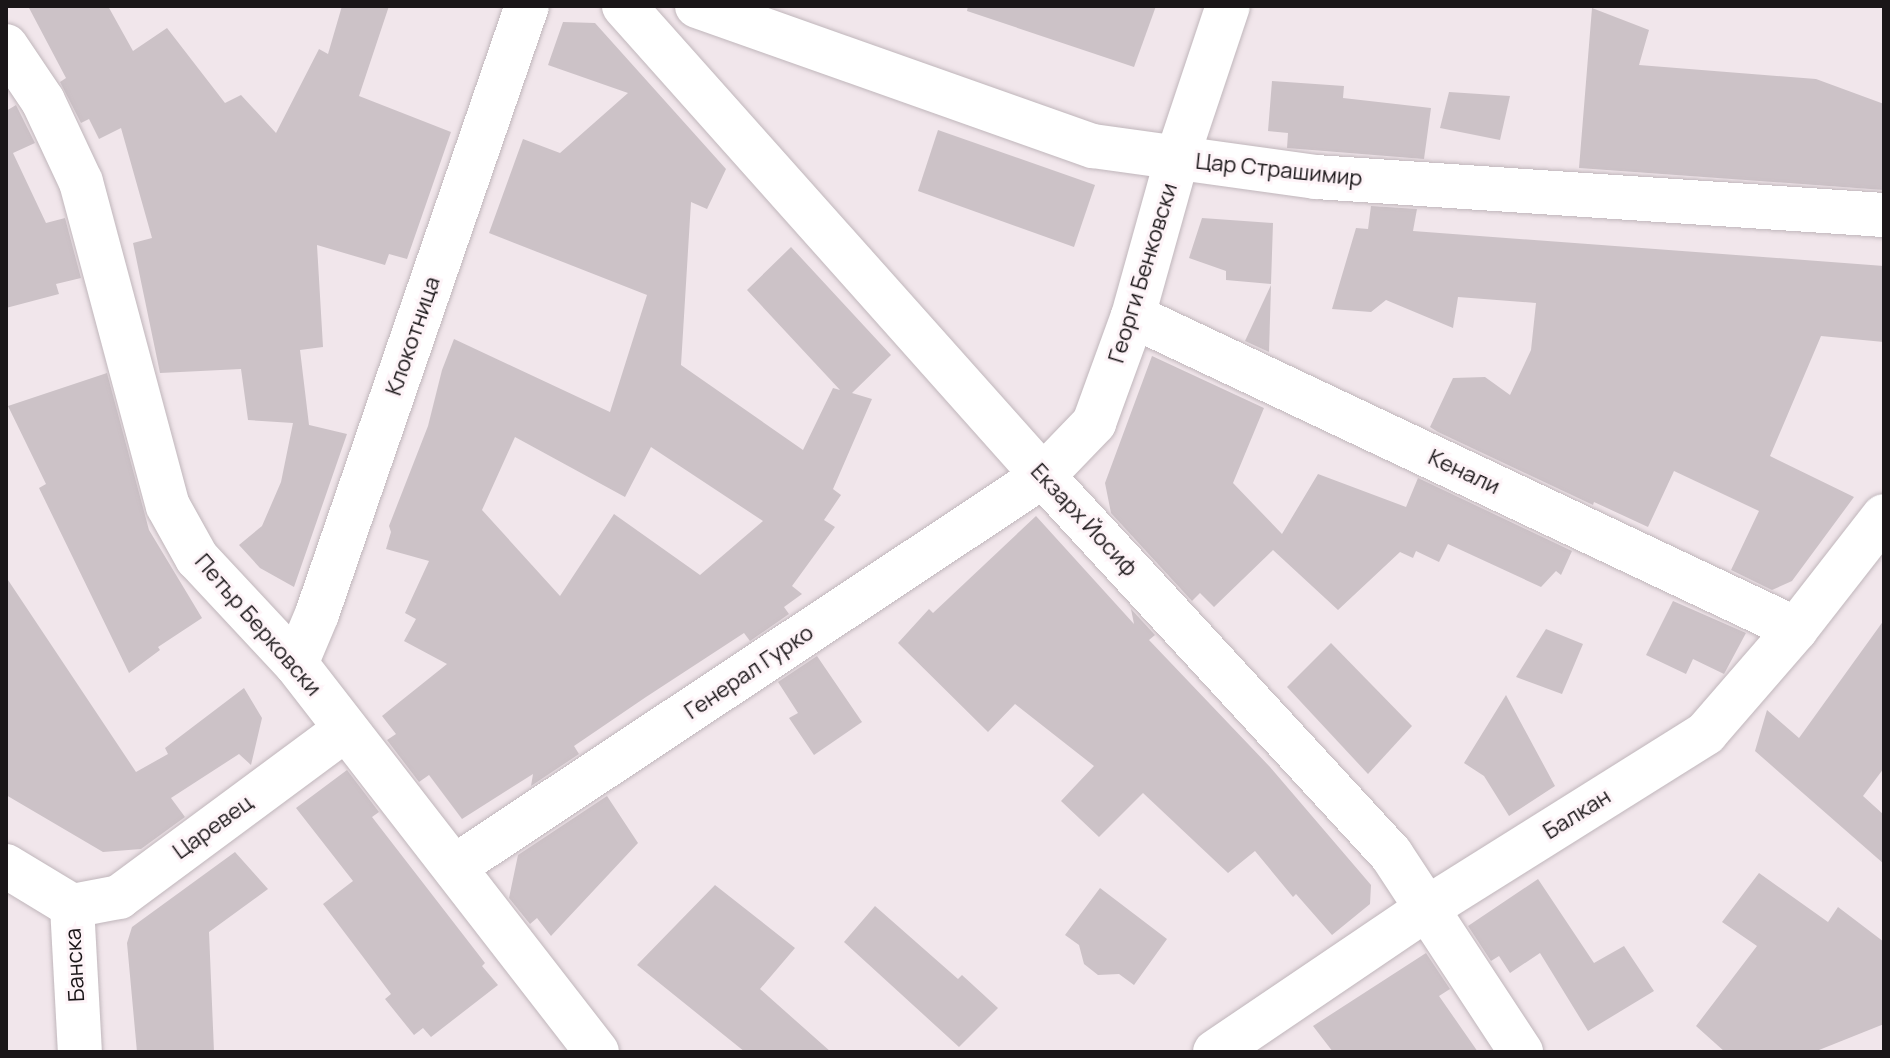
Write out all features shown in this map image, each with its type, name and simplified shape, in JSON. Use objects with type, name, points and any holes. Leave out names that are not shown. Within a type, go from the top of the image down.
[{"type":"street","name":"Клокотница","points":[[296,664],[317,614],[527,6]]},
{"type":"street","name":"Екзарх Йосиф","points":[[624,6],[1043,476],[1391,854],[1429,907],[1521,1052]]},
{"type":"street","name":"Цар Страшимир","points":[[697,6],[1093,146],[1316,177],[1884,215]]},
{"type":"street","name":"Георги Бенковски","points":[[1043,476],[1094,423],[1133,316],[1177,158],[1228,6]]},
{"type":"street","name":"Петър Берковски","points":[[6,46],[43,101],[81,182],[168,506],[197,558],[296,664],[597,1052]]},
{"type":"street","name":"Кенали","points":[[1133,316],[1796,629]]},
{"type":"street","name":"Генерал Гурко","points":[[454,867],[1043,476]]},
{"type":"street","name":"Балкан","points":[[1215,1052],[1429,907],[1706,733],[1796,629],[1884,516]]},
{"type":"street","name":"Царевец","points":[[72,906],[119,897],[346,729]]},
{"type":"street","name":"Банска","points":[[6,866],[72,906],[80,1052]]},
{"type":"building","points":[[28,6],[108,6],[133,51],[167,28],[225,103],[241,95],[276,133],[319,49],[328,54],[342,6],[389,6],[359,96],[451,132],[407,259],[389,254],[385,265],[317,245],[323,347],[300,350],[309,425],[347,434],[294,587],[260,568],[239,545],[262,526],[281,482],[293,423],[248,420],[241,369],[160,373],[133,243],[152,238],[121,128],[99,139],[89,119],[81,123],[60,82],[66,78]]},
{"type":"building","points":[[968,6],[1156,6],[1134,67],[967,11]]},
{"type":"building","points":[[1592,8],[1649,30],[1639,65],[1816,79],[1884,104],[1884,190],[1579,168]]},
{"type":"building","points":[[563,22],[595,23],[726,169],[707,209],[691,202],[681,365],[803,450],[833,388],[840,390],[747,290],[791,247],[891,355],[852,393],[872,399],[833,489],[841,495],[824,520],[835,527],[792,586],[802,594],[784,607],[789,614],[750,641],[744,633],[646,697],[574,746],[579,754],[531,786],[533,774],[462,819],[429,775],[419,782],[387,740],[396,734],[382,716],[447,664],[404,641],[416,619],[405,613],[429,561],[386,549],[391,532],[389,526],[428,426],[442,370],[454,339],[610,412],[647,295],[489,233],[523,139],[560,153],[628,93],[548,65]],"holes":[[[515,437],[625,497],[651,447],[763,521],[700,575],[614,514],[560,596],[482,510]]]},
{"type":"building","points":[[1272,81],[1344,86],[1343,98],[1431,108],[1424,159],[1287,148],[1288,133],[1268,131]]},
{"type":"building","points":[[1449,92],[1510,96],[1500,140],[1440,128]]},
{"type":"building","points":[[16,105],[35,143],[13,153],[46,223],[65,218],[81,278],[56,284],[59,294],[6,308],[6,111]]},
{"type":"building","points":[[938,130],[1095,185],[1074,247],[918,191]]},
{"type":"building","points":[[1371,206],[1417,209],[1413,231],[1884,266],[1884,342],[1821,336],[1770,456],[1854,497],[1792,581],[1772,590],[1731,570],[1759,511],[1674,471],[1648,527],[1594,502],[1593,505],[1438,432],[1430,427],[1453,378],[1485,377],[1510,395],[1531,350],[1536,303],[1458,297],[1453,328],[1386,300],[1371,312],[1332,309],[1356,228],[1368,229]]},
{"type":"building","points":[[1202,218],[1273,223],[1271,284],[1226,280],[1226,271],[1189,258]]},
{"type":"building","points":[[1271,285],[1269,352],[1245,341]]},
{"type":"building","points":[[1152,356],[1264,408],[1233,483],[1282,534],[1318,474],[1406,507],[1418,478],[1572,551],[1561,575],[1556,571],[1541,587],[1448,544],[1439,562],[1416,551],[1413,558],[1400,552],[1338,610],[1273,550],[1214,607],[1200,593],[1192,601],[1111,513],[1105,483]]},
{"type":"building","points":[[107,373],[149,530],[202,618],[158,647],[160,650],[129,673],[39,488],[46,484],[8,406]]},
{"type":"building","points":[[1036,516],[1134,624],[1131,609],[1155,635],[1149,640],[1270,767],[1371,885],[1370,904],[1332,935],[1296,894],[1293,897],[1255,851],[1228,873],[1143,793],[1099,837],[1061,801],[1094,766],[1015,704],[988,732],[898,643],[929,609],[933,613]]},
{"type":"building","points":[[6,577],[136,772],[168,754],[165,748],[244,688],[262,718],[251,765],[239,754],[171,798],[185,817],[141,849],[103,852],[6,795]]},
{"type":"building","points":[[1673,601],[1746,633],[1724,674],[1693,659],[1686,674],[1646,655]]},
{"type":"building","points":[[1884,620],[1884,768],[1863,796],[1884,815],[1884,864],[1755,751],[1767,710],[1799,738]]},
{"type":"building","points":[[1546,629],[1583,644],[1562,694],[1516,677]]},
{"type":"building","points":[[1331,643],[1412,726],[1368,774],[1287,687]]},
{"type":"building","points":[[817,656],[862,722],[814,755],[789,718],[798,713],[778,682]]},
{"type":"building","points":[[1506,695],[1555,786],[1509,816],[1484,776],[1464,763]]},
{"type":"building","points":[[347,770],[379,812],[372,817],[485,963],[482,966],[498,985],[431,1037],[423,1028],[414,1035],[385,999],[391,994],[323,904],[353,881],[296,808]]},
{"type":"building","points":[[607,796],[638,843],[551,936],[537,918],[530,924],[509,898],[518,855]]},
{"type":"building","points":[[235,852],[268,889],[209,932],[214,1052],[137,1052],[127,943],[132,927]]},
{"type":"building","points":[[1759,873],[1828,922],[1838,907],[1884,942],[1884,1024],[1814,1052],[1725,1052],[1696,1026],[1757,946],[1722,922]]},
{"type":"building","points":[[1538,879],[1594,963],[1624,946],[1654,991],[1588,1031],[1540,953],[1510,973],[1499,956],[1491,961],[1468,926]]},
{"type":"building","points":[[715,885],[795,948],[760,989],[831,1052],[745,1052],[637,965]]},
{"type":"building","points":[[1100,888],[1167,939],[1134,985],[1119,974],[1098,975],[1084,964],[1079,945],[1065,935]]},
{"type":"building","points":[[875,906],[958,979],[962,975],[998,1008],[959,1047],[844,942]]},
{"type":"building","points":[[1426,953],[1450,989],[1439,996],[1478,1052],[1333,1052],[1313,1026]]}]
